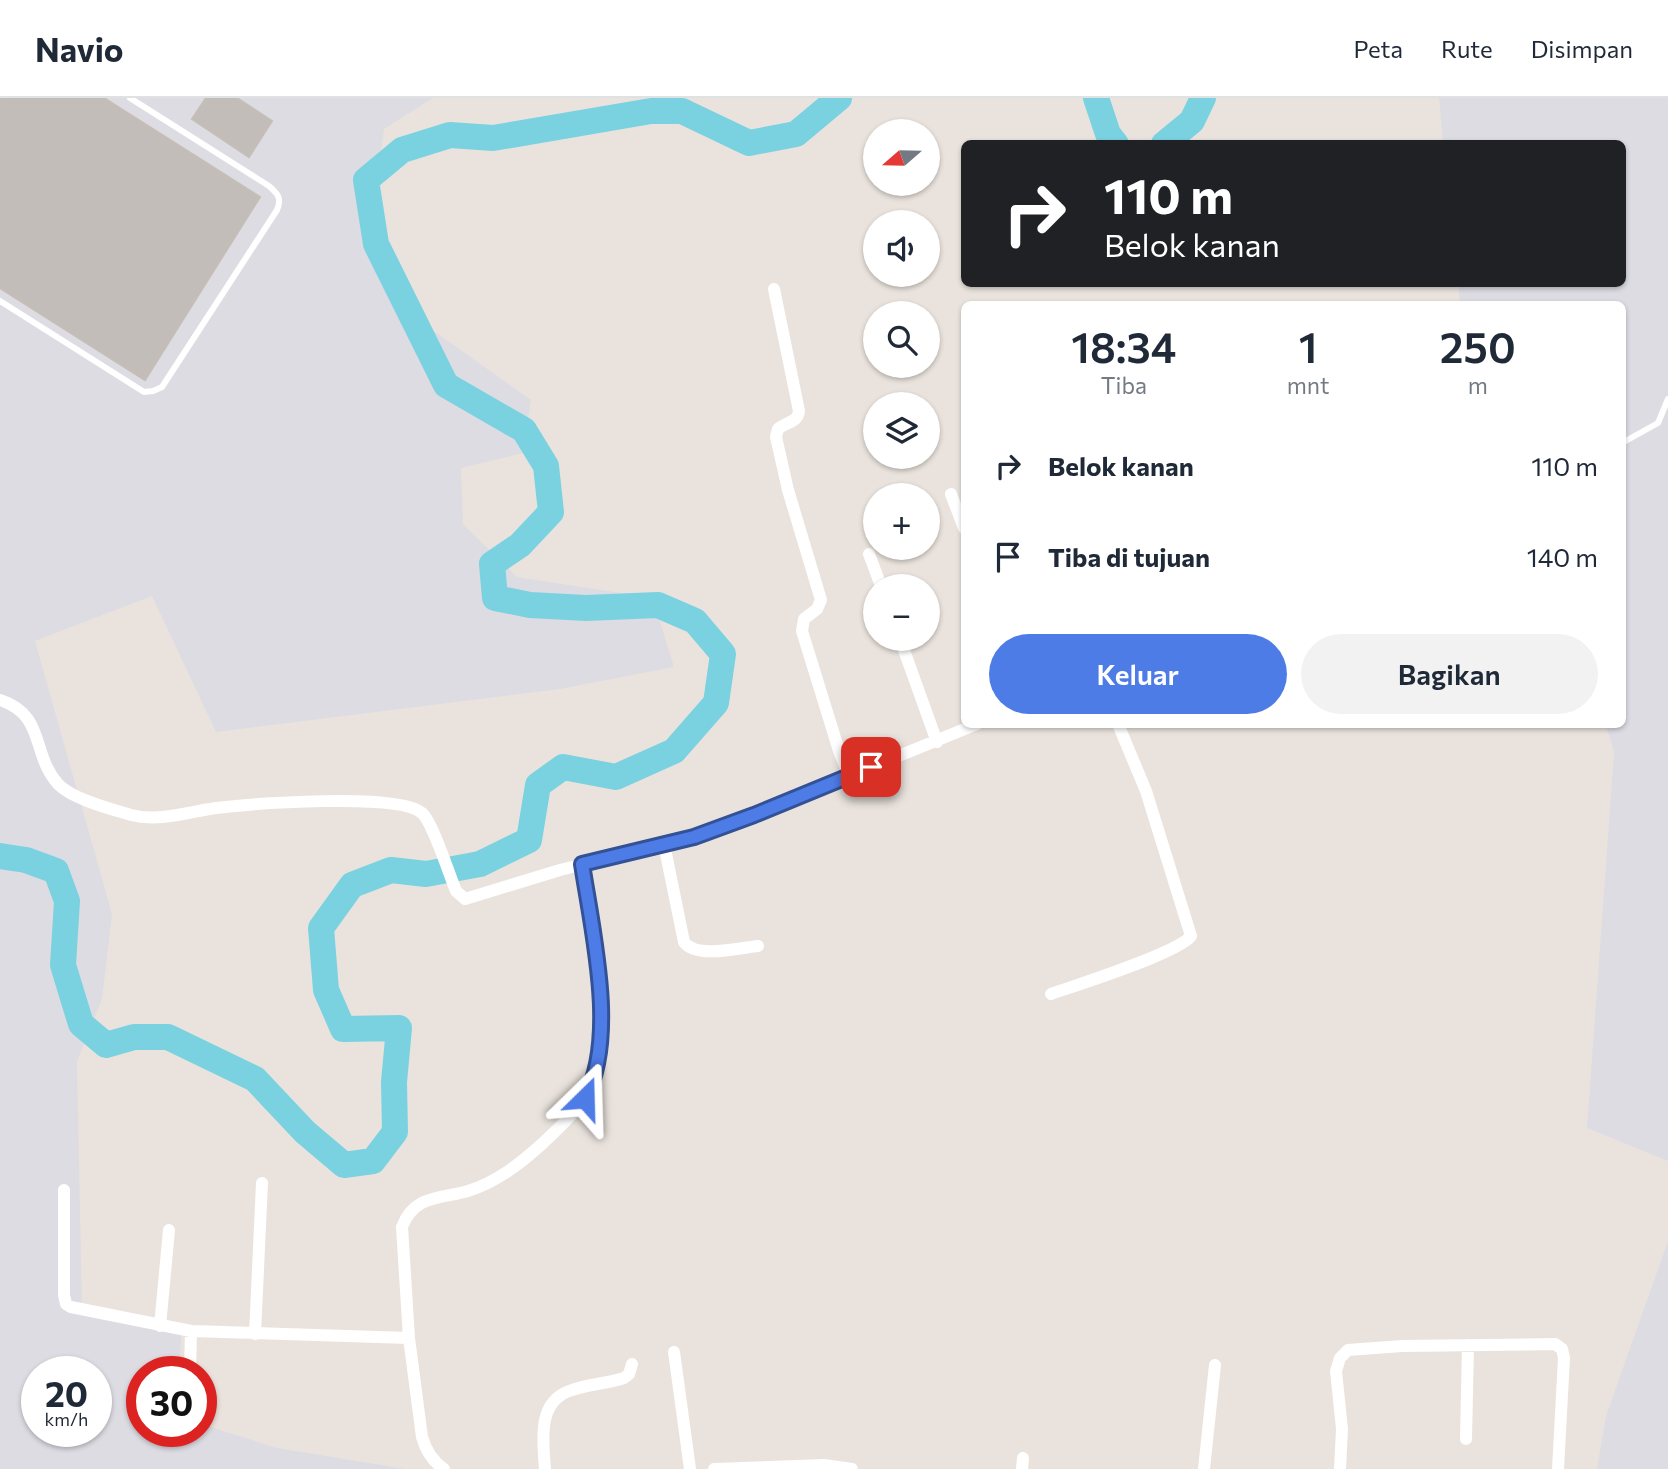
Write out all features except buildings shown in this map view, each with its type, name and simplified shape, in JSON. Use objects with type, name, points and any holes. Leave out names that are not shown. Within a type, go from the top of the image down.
[{"type":"street","points":[[774,289],[799,411],[794,421],[778,429],[775,437],[788,491],[821,600],[817,609],[804,619],[802,631],[849,775]]},
{"type":"street","points":[[951,494],[961,520]]},
{"type":"street","points":[[904,651],[937,742]]},
{"type":"street","points":[[0,701],[13,705],[33,724],[45,764],[59,786],[71,794],[124,813],[170,817],[217,808],[339,800],[400,805],[417,810],[424,814],[456,891],[461,897],[469,899],[582,864],[694,837],[968,728]]},
{"type":"street","points":[[1051,994],[1132,965],[1182,944],[1191,936],[1146,791],[1120,728]]},
{"type":"street","points":[[664,844],[687,947],[702,952],[758,946]]},
{"type":"street","points":[[444,1469],[436,1464],[426,1450],[422,1437],[409,1338],[402,1227],[406,1216],[426,1201],[468,1191],[509,1171],[550,1137],[585,1098],[592,1085],[601,1049],[600,1016],[597,969],[582,864]]},
{"type":"street","points":[[255,1334],[262,1183]]},
{"type":"street","points":[[64,1190],[64,1295],[66,1304],[71,1307],[191,1331],[409,1338]]},
{"type":"street","points":[[160,1326],[169,1230]]},
{"type":"street","points":[[190,1356],[191,1331]]},
{"type":"street","points":[[1340,1469],[1342,1429],[1336,1371],[1343,1354],[1359,1348],[1555,1344],[1562,1349],[1564,1359],[1558,1469]]},
{"type":"street","points":[[1466,1438],[1468,1345]]},
{"type":"street","points":[[674,1352],[690,1469]]},
{"type":"street","points":[[545,1469],[545,1416],[552,1402],[569,1390],[624,1378],[629,1374],[632,1364]]},
{"type":"street","points":[[1204,1469],[1215,1365]]},
{"type":"street","points":[[714,1469],[824,1465],[852,1469]]},
{"type":"lane","points":[[0,300],[144,392],[153,391],[162,387],[277,210],[280,198],[269,186],[130,98]]},
{"type":"lane","points":[[1626,441],[1658,423],[1668,399]]},
{"type":"shaded area","points":[[0,98],[433,98],[384,129],[374,206],[424,324],[531,400],[523,453],[461,468],[463,524],[517,577],[653,598],[674,667],[560,689],[216,732],[152,596],[35,641],[112,914],[102,999],[77,1062],[82,1307],[182,1324],[180,1356],[126,1356],[126,1447],[217,1447],[217,1429],[277,1448],[406,1469],[0,1469]]},
{"type":"shaded area","points":[[1439,98],[1668,98],[1668,1161],[1587,1128],[1614,752],[1607,728],[1626,728],[1626,301],[1460,301],[1458,287],[1626,287],[1626,140],[1443,140]]},
{"type":"shaded area","points":[[1668,1241],[1668,1469],[1597,1469],[1606,1416]]},
{"type":"waterway","points":[[0,856],[26,860],[56,871],[67,901],[63,965],[81,1024],[106,1045],[134,1037],[168,1037],[255,1079],[305,1132],[344,1165],[373,1161],[395,1132],[394,1082],[399,1028],[343,1029],[326,990],[321,928],[352,885],[391,870],[426,874],[480,864],[529,840],[538,785],[563,767],[616,777],[674,751],[716,703],[723,654],[695,621],[658,605],[586,608],[530,605],[495,598],[492,564],[520,545],[551,512],[546,466],[524,430],[446,385],[376,244],[366,180],[402,150],[450,135],[493,138],[651,111],[682,111],[749,143],[796,134],[839,98]]},
{"type":"waterway","points":[[1096,98],[1108,134],[1113,140]]},
{"type":"waterway","points":[[1169,140],[1192,121],[1203,98]]},
{"type":"route","points":[[585,1098],[598,1068],[601,1028],[594,944],[582,864],[694,837],[871,767]]}]
